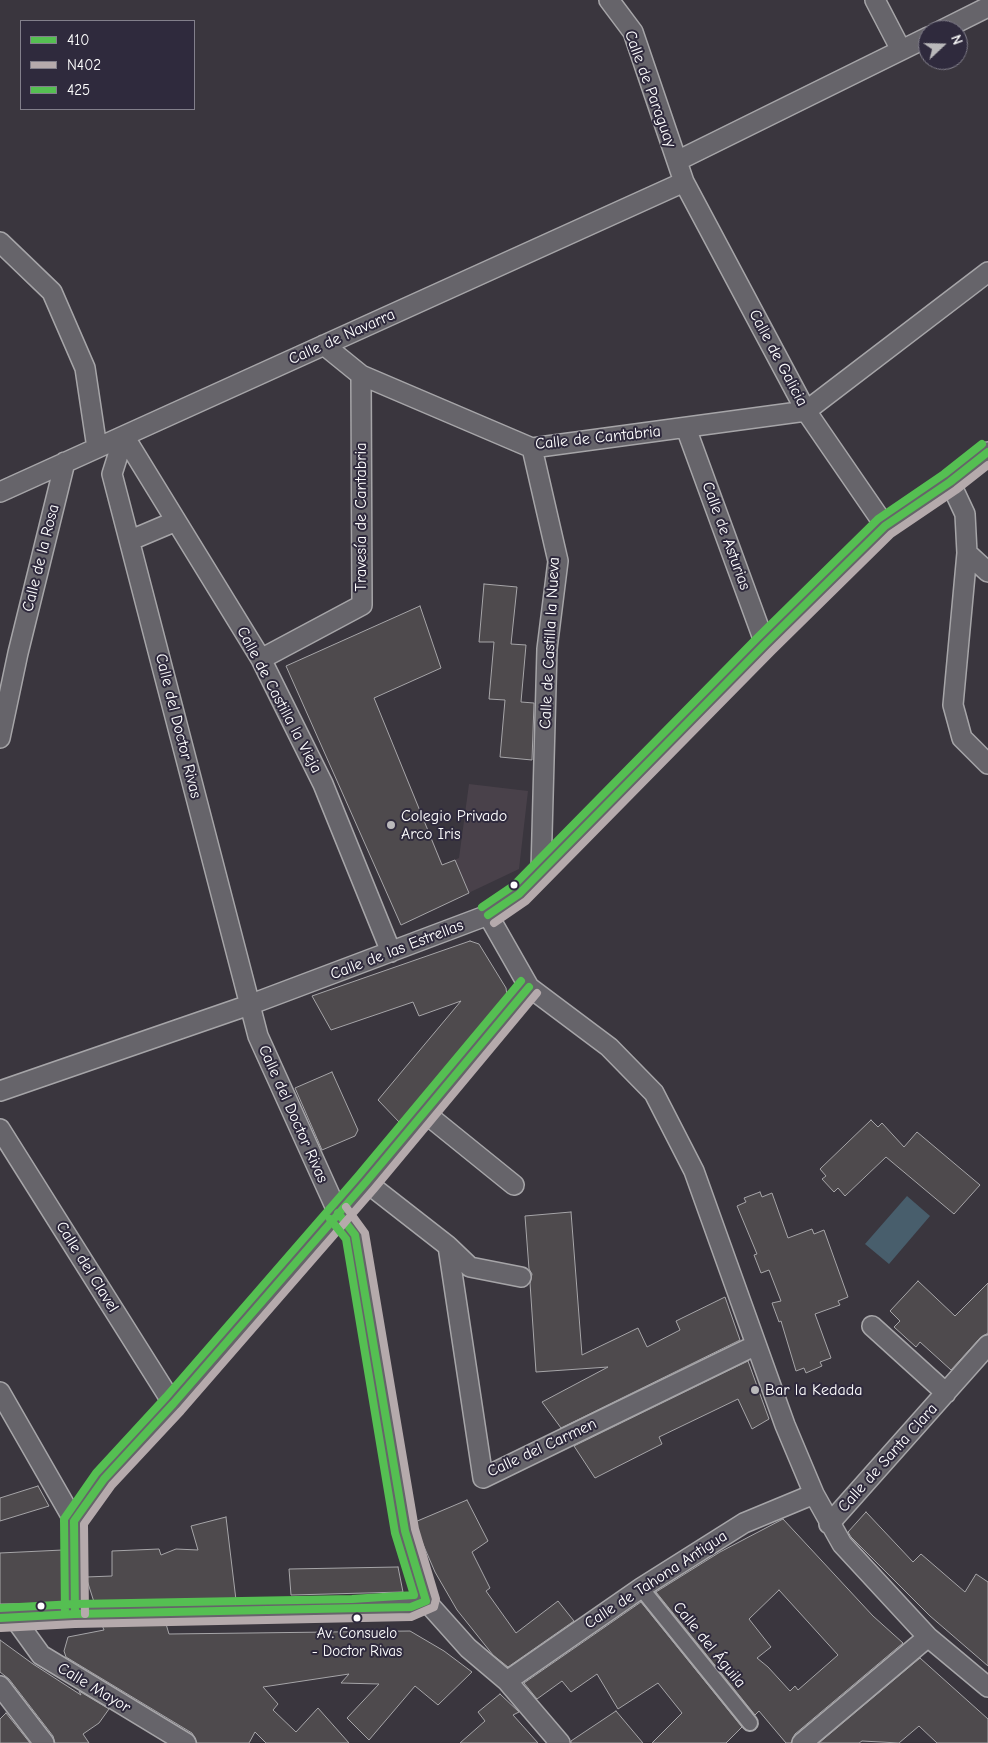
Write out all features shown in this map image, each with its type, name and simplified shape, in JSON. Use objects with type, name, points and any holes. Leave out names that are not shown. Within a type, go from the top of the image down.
[{"type":"street","name":"Calle de Paraguay","points":[[609,0],[633,32],[684,182]]},
{"type":"street","points":[[875,0],[901,50]]},
{"type":"street","points":[[962,20],[988,7]]},
{"type":"street","points":[[677,160],[918,42]]},
{"type":"street","name":"Calle de Navarra","points":[[0,492],[684,182]]},
{"type":"street","name":"Calle de Galicia","points":[[684,182],[806,411],[886,526]]},
{"type":"street","points":[[0,242],[52,292],[85,368],[97,448]]},
{"type":"street","points":[[806,411],[988,272]]},
{"type":"street","name":"Calle de Cantabria","points":[[324,345],[360,375],[532,448],[806,411]]},
{"type":"street","name":"Travesía de Cantabria","points":[[261,659],[362,605],[360,375]]},
{"type":"street","name":"Calle de Asturias","points":[[686,428],[765,644]]},
{"type":"street","name":"Calle de Castilla la Vieja","points":[[124,436],[261,659],[322,784],[391,952]]},
{"type":"street","name":"Calle del Doctor Rivas","points":[[124,436],[112,474],[131,540],[249,1005],[258,1036],[338,1213],[355,1235],[405,1531],[426,1601],[468,1648],[507,1681],[560,1743]]},
{"type":"street","name":"Calle de Castilla la Nueva","points":[[532,448],[558,561],[547,649],[541,870]]},
{"type":"street","name":"Calle de las Estrellas","points":[[0,1091],[249,1005],[488,915],[519,894],[765,644],[886,526],[950,482],[988,452]]},
{"type":"street","name":"Calle de la Rosa","points":[[0,738],[18,653],[65,462]]},
{"type":"street","points":[[950,482],[965,514],[967,553],[953,705],[962,738],[988,764]]},
{"type":"street","points":[[131,540],[176,521]]},
{"type":"street","points":[[967,553],[988,572]]},
{"type":"street","points":[[0,661],[18,653]]},
{"type":"street","points":[[488,915],[529,987],[609,1047],[654,1093],[694,1171],[785,1425],[814,1494],[829,1524],[842,1544],[928,1637],[988,1687]]},
{"type":"street","points":[[74,1521],[104,1479],[174,1404],[366,1182],[529,987]]},
{"type":"street","points":[[425,1113],[514,1185]]},
{"type":"street","name":"Calle del Clavel","points":[[0,1129],[174,1404]]},
{"type":"street","points":[[366,1182],[448,1246],[470,1268],[521,1277]]},
{"type":"street","name":"Calle del Carmen","points":[[448,1246],[483,1478],[756,1345]]},
{"type":"street","name":"Calle de Santa Clara","points":[[872,1326],[946,1392]]},
{"type":"street","name":"Calle de Santa Clara","points":[[829,1524],[988,1345]]},
{"type":"street","points":[[0,1392],[74,1521],[75,1614]]},
{"type":"street","name":"Calle de Tahona Antigua","points":[[507,1681],[641,1588],[744,1523],[814,1494]]},
{"type":"street","name":"Calle del Águila","points":[[641,1588],[750,1724]]},
{"type":"street","points":[[7,1618],[75,1614],[352,1609],[411,1606],[426,1601]]},
{"type":"street","name":"Calle Mayor","points":[[7,1618],[41,1655],[186,1743]]},
{"type":"street","points":[[802,1743],[928,1637]]},
{"type":"street","points":[[0,1686],[44,1743]]},
{"type":"shaded area","name":"Colegio Privado Arco Iris","points":[[382,717],[443,865],[459,858],[469,784],[528,791],[519,869],[401,925],[321,742]]},
{"type":"water","points":[[907,1196],[930,1216],[889,1264],[865,1244]]},
{"type":"building","points":[[484,584],[517,587],[511,644],[526,645],[521,702],[534,703],[532,760],[500,757],[505,700],[489,699],[494,642],[479,642]]},
{"type":"building","points":[[420,606],[441,668],[374,698],[442,865],[455,860],[469,893],[401,925],[286,666]]},
{"type":"building","points":[[470,941],[479,944],[506,988],[507,996],[400,1123],[378,1100],[461,1001],[419,1016],[413,1002],[331,1030],[312,996]]},
{"type":"building","points":[[332,1072],[358,1130],[355,1136],[322,1150],[295,1088]]},
{"type":"building","points":[[871,1120],[878,1127],[882,1123],[904,1147],[917,1132],[980,1185],[954,1214],[886,1157],[845,1196],[838,1188],[834,1192],[822,1179],[826,1176],[820,1169]]},
{"type":"building","points":[[760,1192],[762,1197],[772,1193],[788,1238],[812,1229],[814,1234],[824,1230],[848,1297],[838,1301],[840,1305],[815,1314],[831,1358],[820,1362],[822,1366],[806,1373],[804,1368],[796,1371],[781,1321],[779,1322],[772,1303],[781,1301],[769,1270],[761,1273],[754,1255],[757,1254],[737,1206],[746,1202],[744,1198]]},
{"type":"building","points":[[571,1212],[582,1355],[638,1328],[647,1347],[680,1330],[676,1321],[725,1297],[740,1340],[561,1428],[542,1402],[608,1367],[536,1372],[530,1283],[532,1274],[529,1269],[525,1216]]},
{"type":"building","points":[[918,1281],[955,1316],[988,1283],[988,1333],[980,1338],[951,1370],[920,1342],[916,1347],[894,1327],[900,1321],[890,1311]]},
{"type":"building","points":[[748,1361],[769,1419],[752,1429],[738,1399],[659,1437],[662,1444],[595,1478],[574,1446]]},
{"type":"building","points":[[38,1486],[49,1506],[0,1521],[0,1498]]},
{"type":"building","points":[[467,1500],[488,1541],[472,1552],[490,1588],[486,1591],[516,1633],[558,1601],[574,1621],[508,1667],[493,1655],[457,1610],[435,1572],[416,1528],[415,1522]]},
{"type":"building","points":[[866,1512],[913,1562],[921,1554],[965,1592],[976,1574],[988,1582],[988,1666],[930,1616],[851,1537],[848,1532]]},
{"type":"building","points":[[226,1517],[236,1600],[94,1602],[86,1577],[112,1576],[112,1551],[159,1549],[161,1555],[176,1549],[198,1550],[191,1526]]},
{"type":"building","points":[[783,1519],[873,1616],[903,1643],[795,1734],[791,1743],[786,1743],[759,1711],[755,1715],[656,1592],[720,1552]],"holes":[[[779,1590],[838,1655],[798,1690],[795,1686],[790,1691],[757,1658],[771,1647],[749,1619]]]},
{"type":"building","points":[[63,1550],[63,1603],[0,1604],[0,1553]]},
{"type":"building","points":[[398,1567],[403,1592],[291,1595],[289,1569]]},
{"type":"building","points":[[641,1602],[742,1727],[726,1743],[652,1743],[682,1713],[658,1683],[618,1709],[597,1674],[571,1692],[562,1681],[537,1699],[524,1683]]},
{"type":"building","points":[[166,1624],[169,1634],[410,1631],[444,1651],[472,1672],[438,1705],[415,1686],[369,1740],[347,1718],[379,1684],[341,1683],[349,1674],[263,1687],[278,1704],[273,1710],[296,1732],[318,1708],[349,1743],[266,1743],[255,1732],[249,1743],[197,1743],[192,1733],[66,1657],[64,1651],[68,1637],[104,1630],[102,1625]]},
{"type":"building","points":[[0,1640],[81,1695],[79,1691],[109,1709],[99,1723],[83,1734],[89,1743],[55,1743],[53,1736],[9,1679],[0,1672]]},
{"type":"building","points":[[920,1658],[988,1719],[988,1743],[937,1743],[919,1726],[899,1743],[862,1741],[859,1743],[819,1743]]},
{"type":"building","points":[[500,1694],[519,1712],[513,1715],[538,1743],[460,1743],[485,1721],[478,1712]]},
{"type":"building","points":[[616,1711],[643,1743],[571,1743],[571,1741]]},
{"type":"building","points":[[6,1713],[30,1743],[0,1743],[0,1719]]},
{"type":"transit line","name":"425","points":[[482,907],[513,886],[758,637],[878,519],[944,474],[982,444]]},
{"type":"transit line","name":"410","points":[[488,915],[519,894],[765,644],[885,526],[950,482],[988,452]]},
{"type":"transit line","name":"N402","points":[[494,923],[526,901],[772,651],[891,534],[956,490],[988,465]]},
{"type":"transit line","name":"425","points":[[65,1614],[64,1519],[96,1473],[166,1397],[358,1176],[521,981]]},
{"type":"transit line","name":"410","points":[[75,1614],[74,1521],[104,1479],[173,1404],[366,1182],[529,987]]},
{"type":"transit line","name":"N402","points":[[85,1614],[84,1524],[112,1485],[181,1411],[374,1189],[537,993]]},
{"type":"transit line","name":"N402","points":[[1,1628],[75,1624],[411,1617],[434,1607],[436,1599],[415,1529],[365,1233],[346,1207]]},
{"type":"transit line","name":"410","points":[[338,1213],[355,1235],[405,1531],[426,1601]]},
{"type":"transit line","name":"425","points":[[0,1608],[75,1604],[352,1599],[414,1595],[395,1533],[346,1239],[330,1219]]},
{"type":"transit line","name":"410","points":[[0,1618],[75,1614],[411,1607],[426,1601]]},
{"type":"place","name":"Colegio Privado Arco Iris","points":[[391,825]]},
{"type":"place","name":"Bar la Kedada","points":[[755,1390]]},
{"type":"place","name":"Av. Consuelo - Doctor Rivas","points":[[357,1618]]}]
